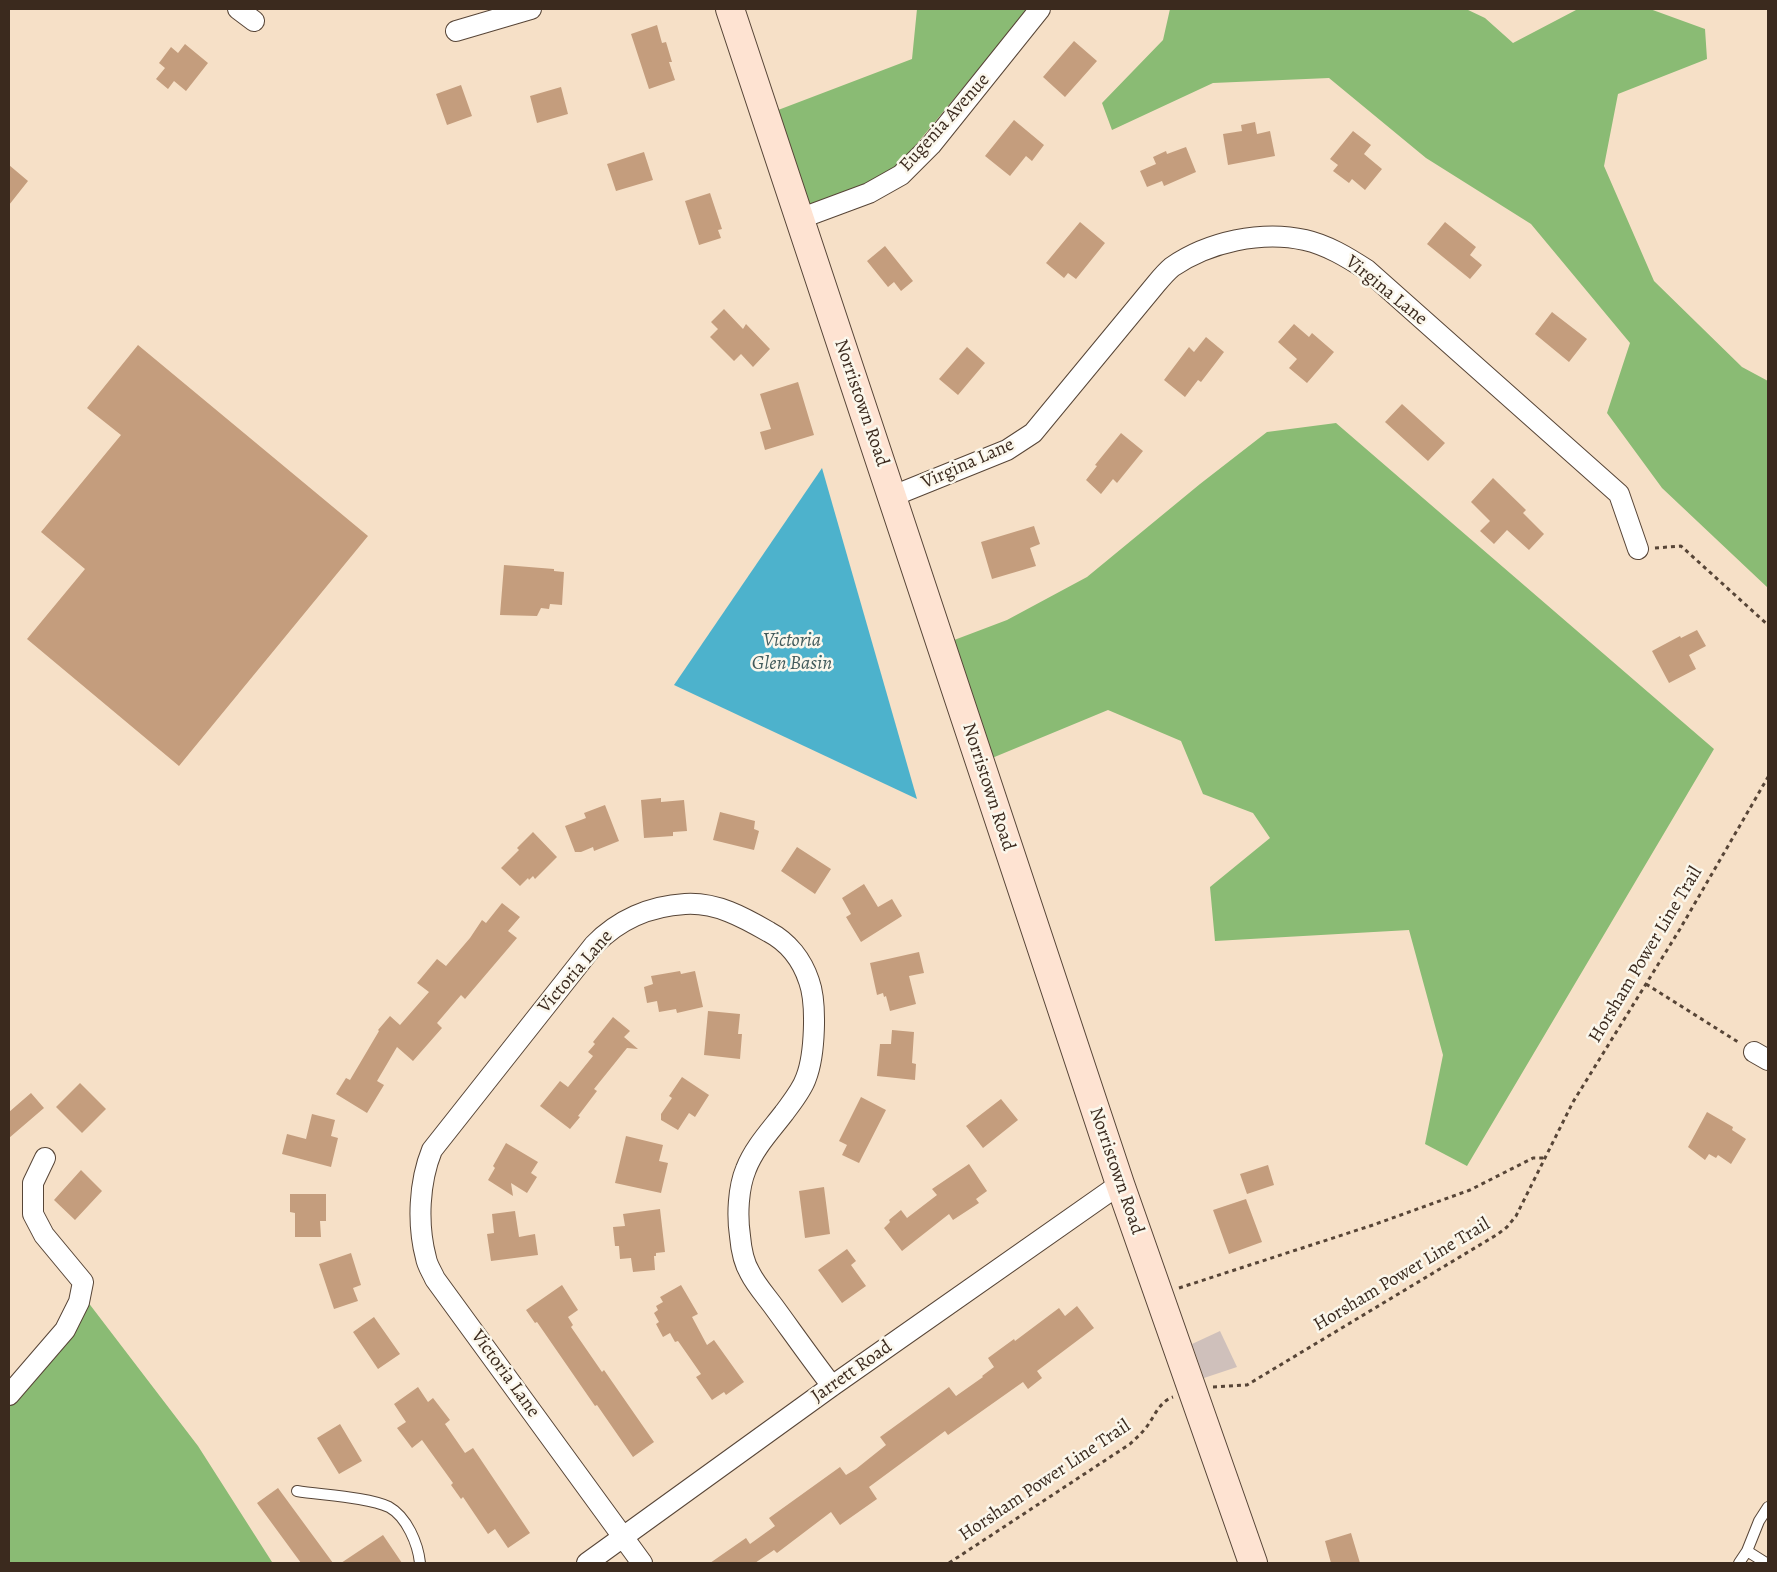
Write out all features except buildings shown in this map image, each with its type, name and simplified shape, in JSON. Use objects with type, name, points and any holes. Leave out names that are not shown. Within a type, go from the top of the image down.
[{"type":"main road","name":"Norristown Road","points":[[730,9],[1120,1184],[1253,1563]]},
{"type":"street","points":[[456,31],[531,9]]},
{"type":"street","name":"Eugenia Avenue","points":[[799,219],[869,193],[901,175],[931,145],[1040,9]]},
{"type":"street","name":"Virgina Lane","points":[[892,496],[1007,450],[1033,433],[1171,268],[1192,256],[1225,243],[1255,237],[1288,237],[1324,246],[1347,257],[1367,270],[1619,494],[1638,549]]},
{"type":"street","name":"Victoria Lane","points":[[642,1563],[435,1279],[426,1259],[421,1216],[423,1179],[426,1163],[432,1150],[594,945],[605,934],[637,916],[666,905],[692,904],[721,908],[737,914],[782,939],[802,966],[810,982],[813,1002],[814,1039],[812,1057],[806,1078],[755,1152],[746,1169],[740,1197],[739,1236],[749,1272],[832,1386]]},
{"type":"street","points":[[9,1396],[66,1330],[79,1302],[83,1282],[44,1235],[33,1214],[33,1183],[45,1158]]},
{"type":"street","name":"Jarrett Road","points":[[588,1563],[832,1386],[1120,1184]]},
{"type":"lane","points":[[297,1491],[370,1502],[389,1508],[401,1518],[411,1533],[419,1553],[420,1563]]},
{"type":"lane","points":[[1739,1563],[1747,1551],[1759,1521],[1768,1507]]},
{"type":"lane","points":[[1747,1551],[1766,1563]]},
{"type":"path","points":[[1638,549],[1681,546],[1768,625]]},
{"type":"path","name":"Horsham Power Line Trail","points":[[949,1563],[1130,1444],[1145,1429],[1166,1400],[1193,1391],[1219,1386],[1247,1385],[1507,1227],[1516,1216],[1573,1102],[1680,929],[1768,777]]},
{"type":"path","points":[[1646,984],[1761,1056]]},
{"type":"path","points":[[1171,1292],[1189,1284],[1373,1225],[1470,1190],[1533,1158],[1545,1158]]},
{"type":"shaded area","points":[[1220,1331],[1237,1367],[1204,1378],[1192,1344]]},
{"type":"green space","points":[[917,9],[1028,9],[882,186],[796,210],[765,115],[912,59]]},
{"type":"green space","points":[[1170,9],[1466,9],[1485,18],[1513,43],[1576,10],[1650,9],[1705,29],[1707,59],[1618,94],[1604,166],[1654,281],[1742,367],[1768,381],[1768,588],[1662,488],[1607,413],[1630,343],[1531,224],[1426,158],[1329,78],[1213,83],[1112,130],[1102,103],[1163,40]]},
{"type":"green space","points":[[1336,423],[1714,749],[1467,1166],[1425,1144],[1443,1055],[1409,930],[1215,941],[1210,887],[1270,838],[1253,813],[1203,794],[1181,741],[1108,710],[980,763],[941,645],[1007,620],[1087,577],[1200,484],[1267,432]]},
{"type":"green space","points":[[81,1293],[198,1446],[271,1563],[9,1563],[9,1387]]},
{"type":"water","name":"Victoria Glen Basin","points":[[822,468],[917,799],[674,685]]}]
